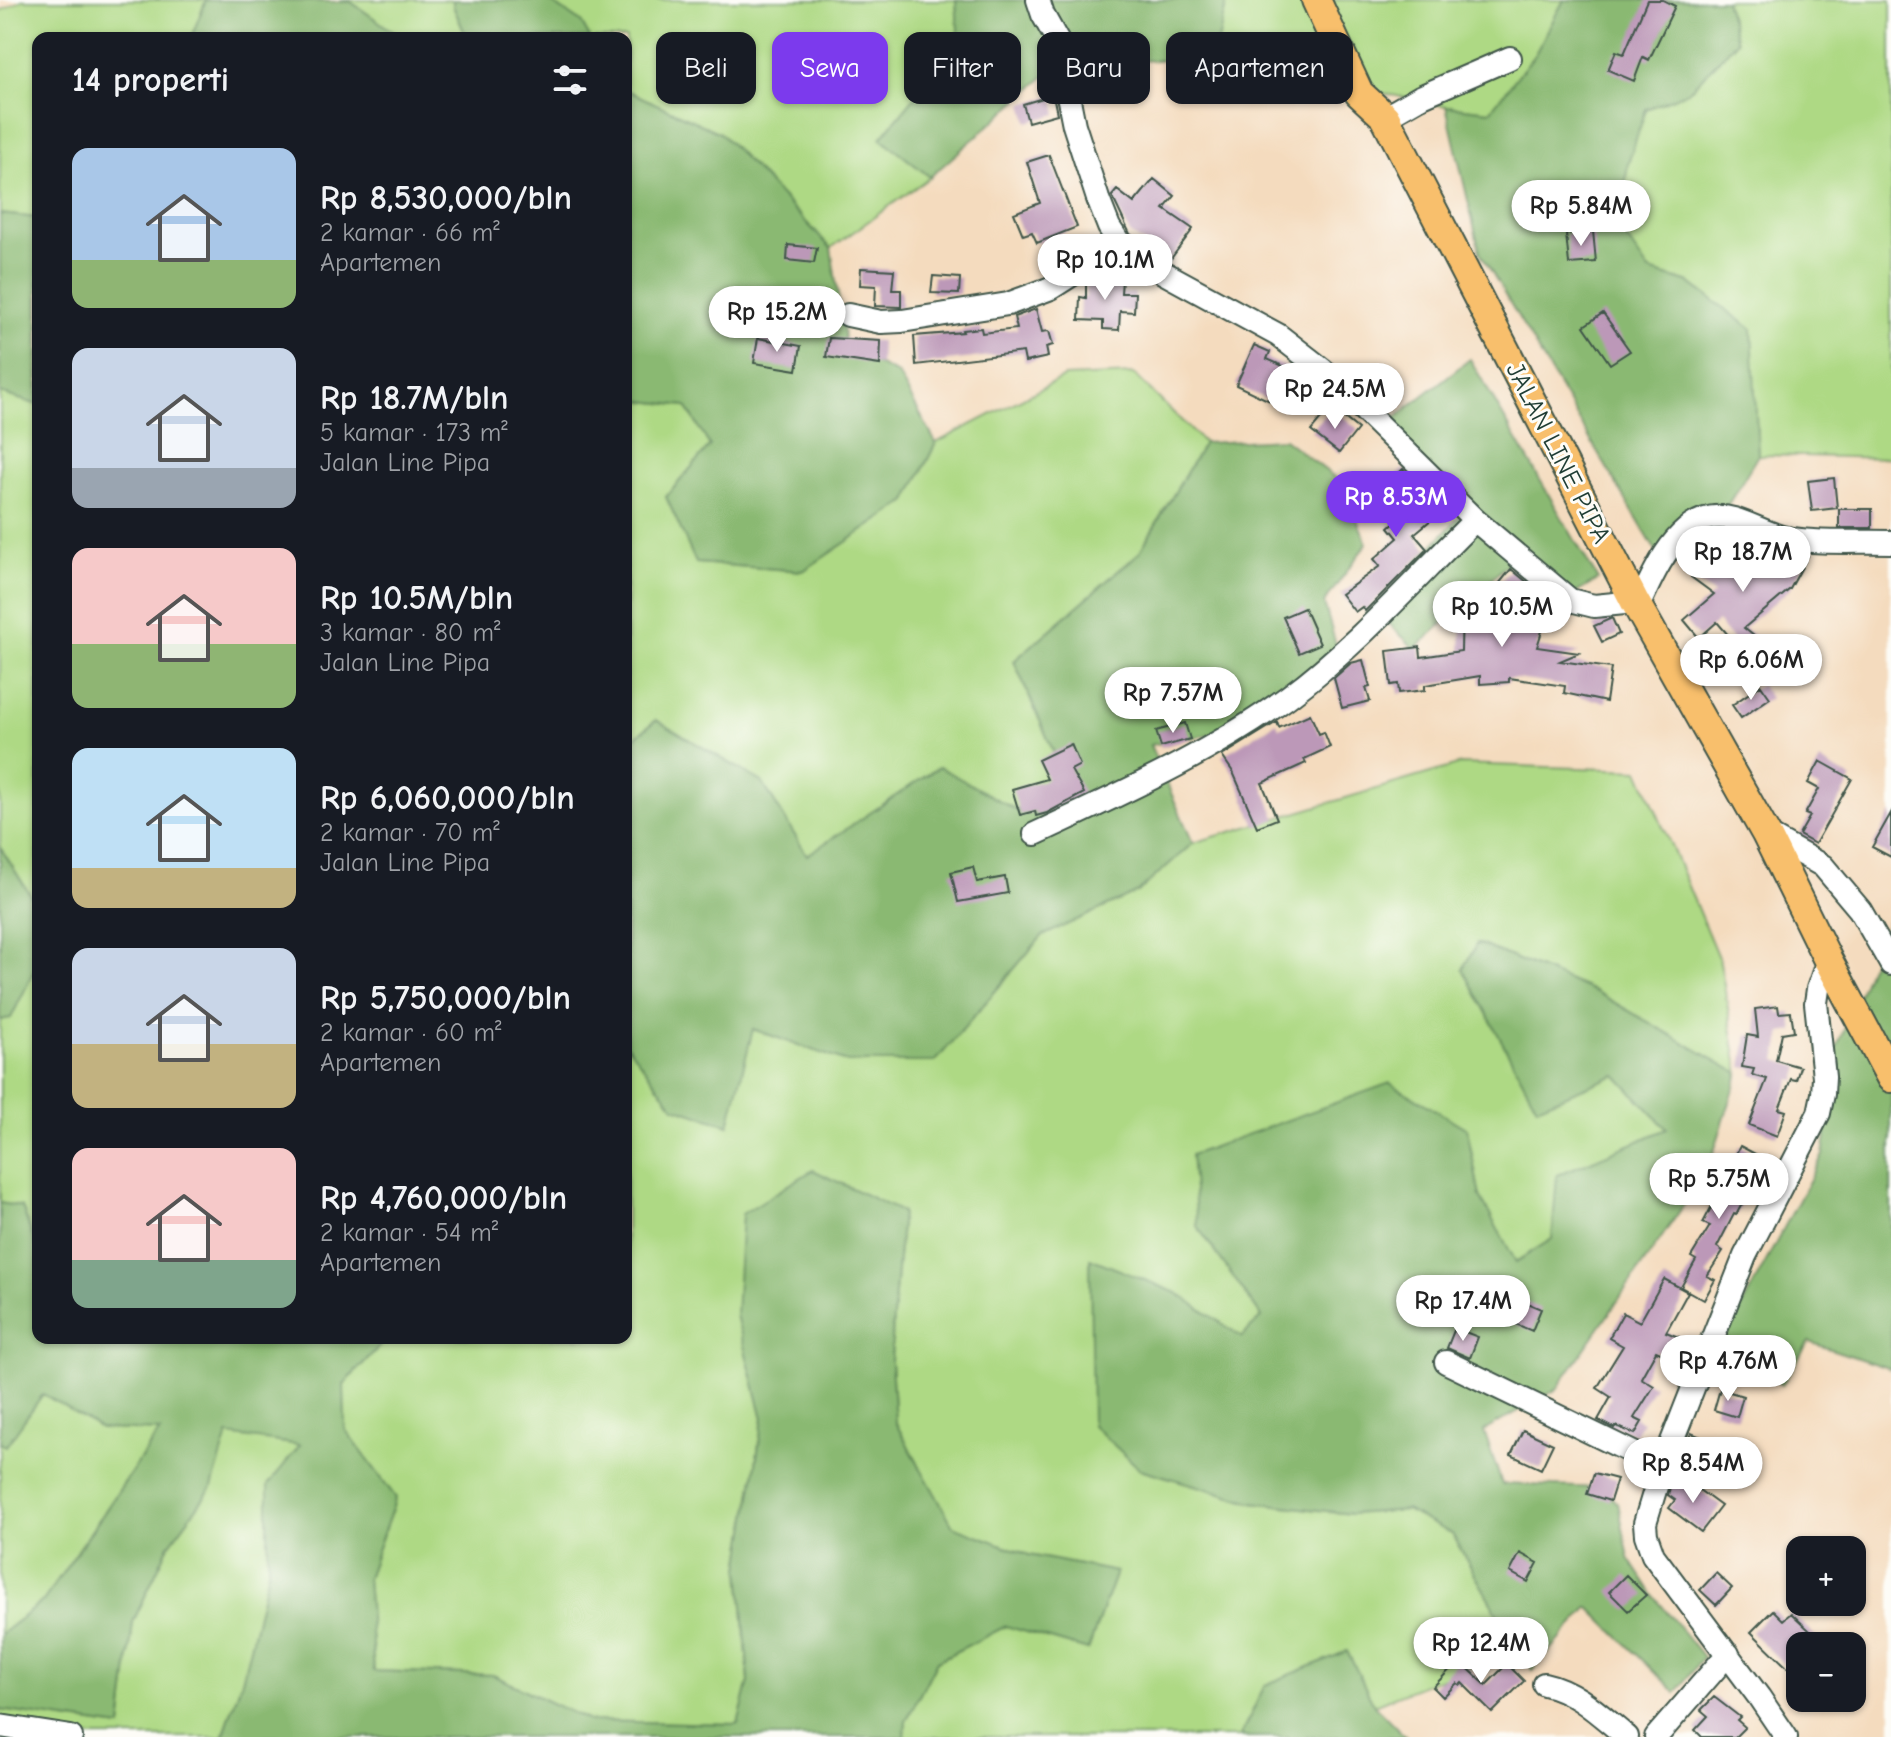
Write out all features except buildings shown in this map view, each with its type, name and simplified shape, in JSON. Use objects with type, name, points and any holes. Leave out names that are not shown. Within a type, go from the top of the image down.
[{"type":"main road","name":"JALAN LINE PIPA","points":[[1316,0],[1359,93],[1385,117],[1637,604],[1766,834],[1891,1078]]},
{"type":"street","points":[[1038,0],[1057,40],[1074,125],[1098,199],[1109,227],[1120,244],[1144,262],[1278,335],[1323,370],[1475,520],[1570,600],[1594,606],[1637,604],[1673,544],[1697,521],[1723,517],[1781,537],[1797,539],[1891,542]]},
{"type":"street","points":[[1385,117],[1420,97],[1510,58]]},
{"type":"street","points":[[848,315],[881,322],[902,321],[1008,304],[1051,288],[1120,244]]},
{"type":"street","points":[[1035,834],[1170,770],[1287,697],[1332,661],[1475,520]]},
{"type":"street","points":[[1766,834],[1823,866],[1860,910],[1891,964]]},
{"type":"street","points":[[1786,1737],[1653,1555],[1646,1535],[1647,1510],[1745,1256],[1819,1113],[1824,1077],[1816,1003],[1828,960]]},
{"type":"street","points":[[1446,1362],[1662,1467]]},
{"type":"street","points":[[1656,1737],[1728,1654]]},
{"type":"street","points":[[1544,1684],[1559,1687],[1576,1696],[1627,1737]]},
{"type":"street","points":[[0,1726],[71,1737]]},
{"type":"green space","points":[[22,0],[206,0],[193,32],[32,32],[32,217],[0,214],[0,11]]},
{"type":"green space","points":[[206,0],[351,2],[394,32],[193,32]]},
{"type":"green space","points":[[340,0],[453,0],[464,32],[394,32],[351,2]]},
{"type":"green space","points":[[453,0],[547,0],[581,22],[587,32],[464,32]]},
{"type":"green space","points":[[547,0],[956,0],[958,32],[904,32],[904,104],[909,104],[881,138],[930,177],[831,248],[720,133],[657,104],[756,104],[756,32],[656,32],[656,104],[632,93],[632,32],[587,32],[581,22]]},
{"type":"green space","points":[[956,0],[1227,0],[1220,32],[1166,32],[1166,60],[1150,60],[1150,32],[1037,32],[1037,83],[1021,97],[1021,32],[958,32]]},
{"type":"green space","points":[[1227,0],[1564,0],[1535,54],[1490,111],[1446,106],[1353,87],[1353,32],[1220,32]]},
{"type":"green space","points":[[1564,0],[1725,0],[1737,41],[1688,92],[1646,109],[1628,163],[1619,228],[1649,271],[1690,283],[1752,329],[1758,455],[1715,526],[1667,570],[1480,252],[1446,106],[1490,111],[1535,54]]},
{"type":"green space","points":[[1725,0],[1891,0],[1891,458],[1758,455],[1751,329],[1690,283],[1649,271],[1618,229],[1628,163],[1646,109],[1688,92],[1737,41]]},
{"type":"green space","points":[[632,93],[720,133],[831,248],[846,349],[898,374],[936,443],[907,501],[803,571],[696,563],[666,497],[710,446],[686,406],[632,400]]},
{"type":"green space","points":[[909,104],[1013,104],[930,177],[881,138]]},
{"type":"green space","points":[[0,214],[32,217],[32,403],[0,393]]},
{"type":"green space","points":[[1470,359],[1598,580],[1566,599],[1514,558],[1415,649],[1374,609],[1460,516],[1388,423]]},
{"type":"green space","points":[[1134,374],[1204,443],[1139,553],[1014,661],[1074,799],[1018,811],[939,768],[807,856],[762,782],[656,720],[632,740],[632,400],[686,406],[710,446],[666,497],[697,563],[803,571],[907,501],[936,443],[1064,377]]},
{"type":"green space","points":[[0,393],[32,403],[32,898],[0,847]]},
{"type":"green space","points":[[1284,439],[1341,482],[1367,543],[1324,603],[1344,673],[1236,730],[1150,745],[1193,843],[1138,892],[1042,936],[935,1062],[847,1062],[753,1029],[729,1125],[674,1107],[632,1052],[632,740],[656,720],[762,782],[807,855],[939,767],[1018,811],[1074,799],[1014,661],[1139,553],[1204,443]]},
{"type":"green space","points":[[1461,764],[1639,770],[1720,962],[1739,1074],[1594,991],[1477,943],[1616,1074],[1668,1129],[1552,1239],[1515,1262],[1480,1197],[1467,1129],[1197,1226],[1262,1317],[1242,1337],[1177,1293],[1140,1469],[1252,1502],[1351,1514],[1406,1510],[1452,1534],[1517,1648],[1374,1705],[1347,1652],[1265,1685],[1240,1737],[905,1737],[906,1721],[937,1661],[1006,1626],[1088,1650],[1116,1572],[1029,1555],[953,1527],[895,1422],[891,1362],[902,1212],[736,1315],[763,1418],[740,1569],[749,1681],[738,1724],[589,1721],[493,1675],[374,1671],[367,1578],[396,1498],[345,1429],[344,1384],[381,1344],[632,1344],[632,1052],[674,1107],[728,1125],[752,1029],[847,1062],[935,1062],[1042,936],[1138,892],[1193,843]]},
{"type":"green space","points":[[0,847],[32,898],[32,975],[11,1018],[0,1020]]},
{"type":"green space","points":[[1889,920],[1891,1369],[1809,1342],[1782,1385],[1717,1353],[1823,1155],[1832,1095],[1834,1054]]},
{"type":"green space","points":[[1477,943],[1594,991],[1739,1074],[1708,1170],[1557,1389],[1484,1431],[1502,1484],[1602,1488],[1618,1503],[1629,1558],[1651,1592],[1703,1657],[1676,1693],[1589,1607],[1533,1670],[1517,1648],[1452,1534],[1406,1510],[1351,1514],[1252,1502],[1140,1469],[1092,1425],[1090,1258],[1177,1293],[1242,1337],[1262,1317],[1197,1226],[1191,1155],[1390,1083],[1467,1129],[1480,1197],[1516,1262],[1552,1239],[1557,1175],[1667,1129],[1616,1075],[1537,1107],[1463,969]]},
{"type":"green space","points":[[32,975],[32,1235],[22,1207],[0,1203],[0,1020],[11,1017]]},
{"type":"green space","points":[[813,1170],[902,1212],[891,1362],[895,1422],[953,1526],[1029,1555],[1116,1572],[1088,1650],[1006,1626],[937,1661],[906,1721],[905,1737],[223,1737],[243,1677],[268,1572],[268,1485],[300,1445],[228,1435],[212,1487],[169,1545],[133,1622],[121,1727],[0,1710],[0,1635],[44,1600],[160,1431],[101,1429],[43,1394],[6,1446],[0,1443],[0,1203],[22,1207],[32,1235],[32,1344],[381,1344],[344,1384],[345,1429],[396,1498],[367,1578],[374,1671],[493,1675],[589,1721],[738,1724],[749,1681],[740,1569],[763,1418],[736,1315],[742,1214]]},
{"type":"green space","points":[[43,1394],[101,1429],[160,1430],[44,1600],[0,1635],[0,1443],[6,1445]]},
{"type":"green space","points":[[227,1434],[301,1445],[268,1485],[268,1572],[243,1677],[223,1737],[0,1737],[0,1710],[121,1727],[133,1622],[169,1545],[212,1487]]},
{"type":"green space","points":[[1347,1651],[1374,1705],[1406,1737],[1240,1737],[1265,1685]]}]
